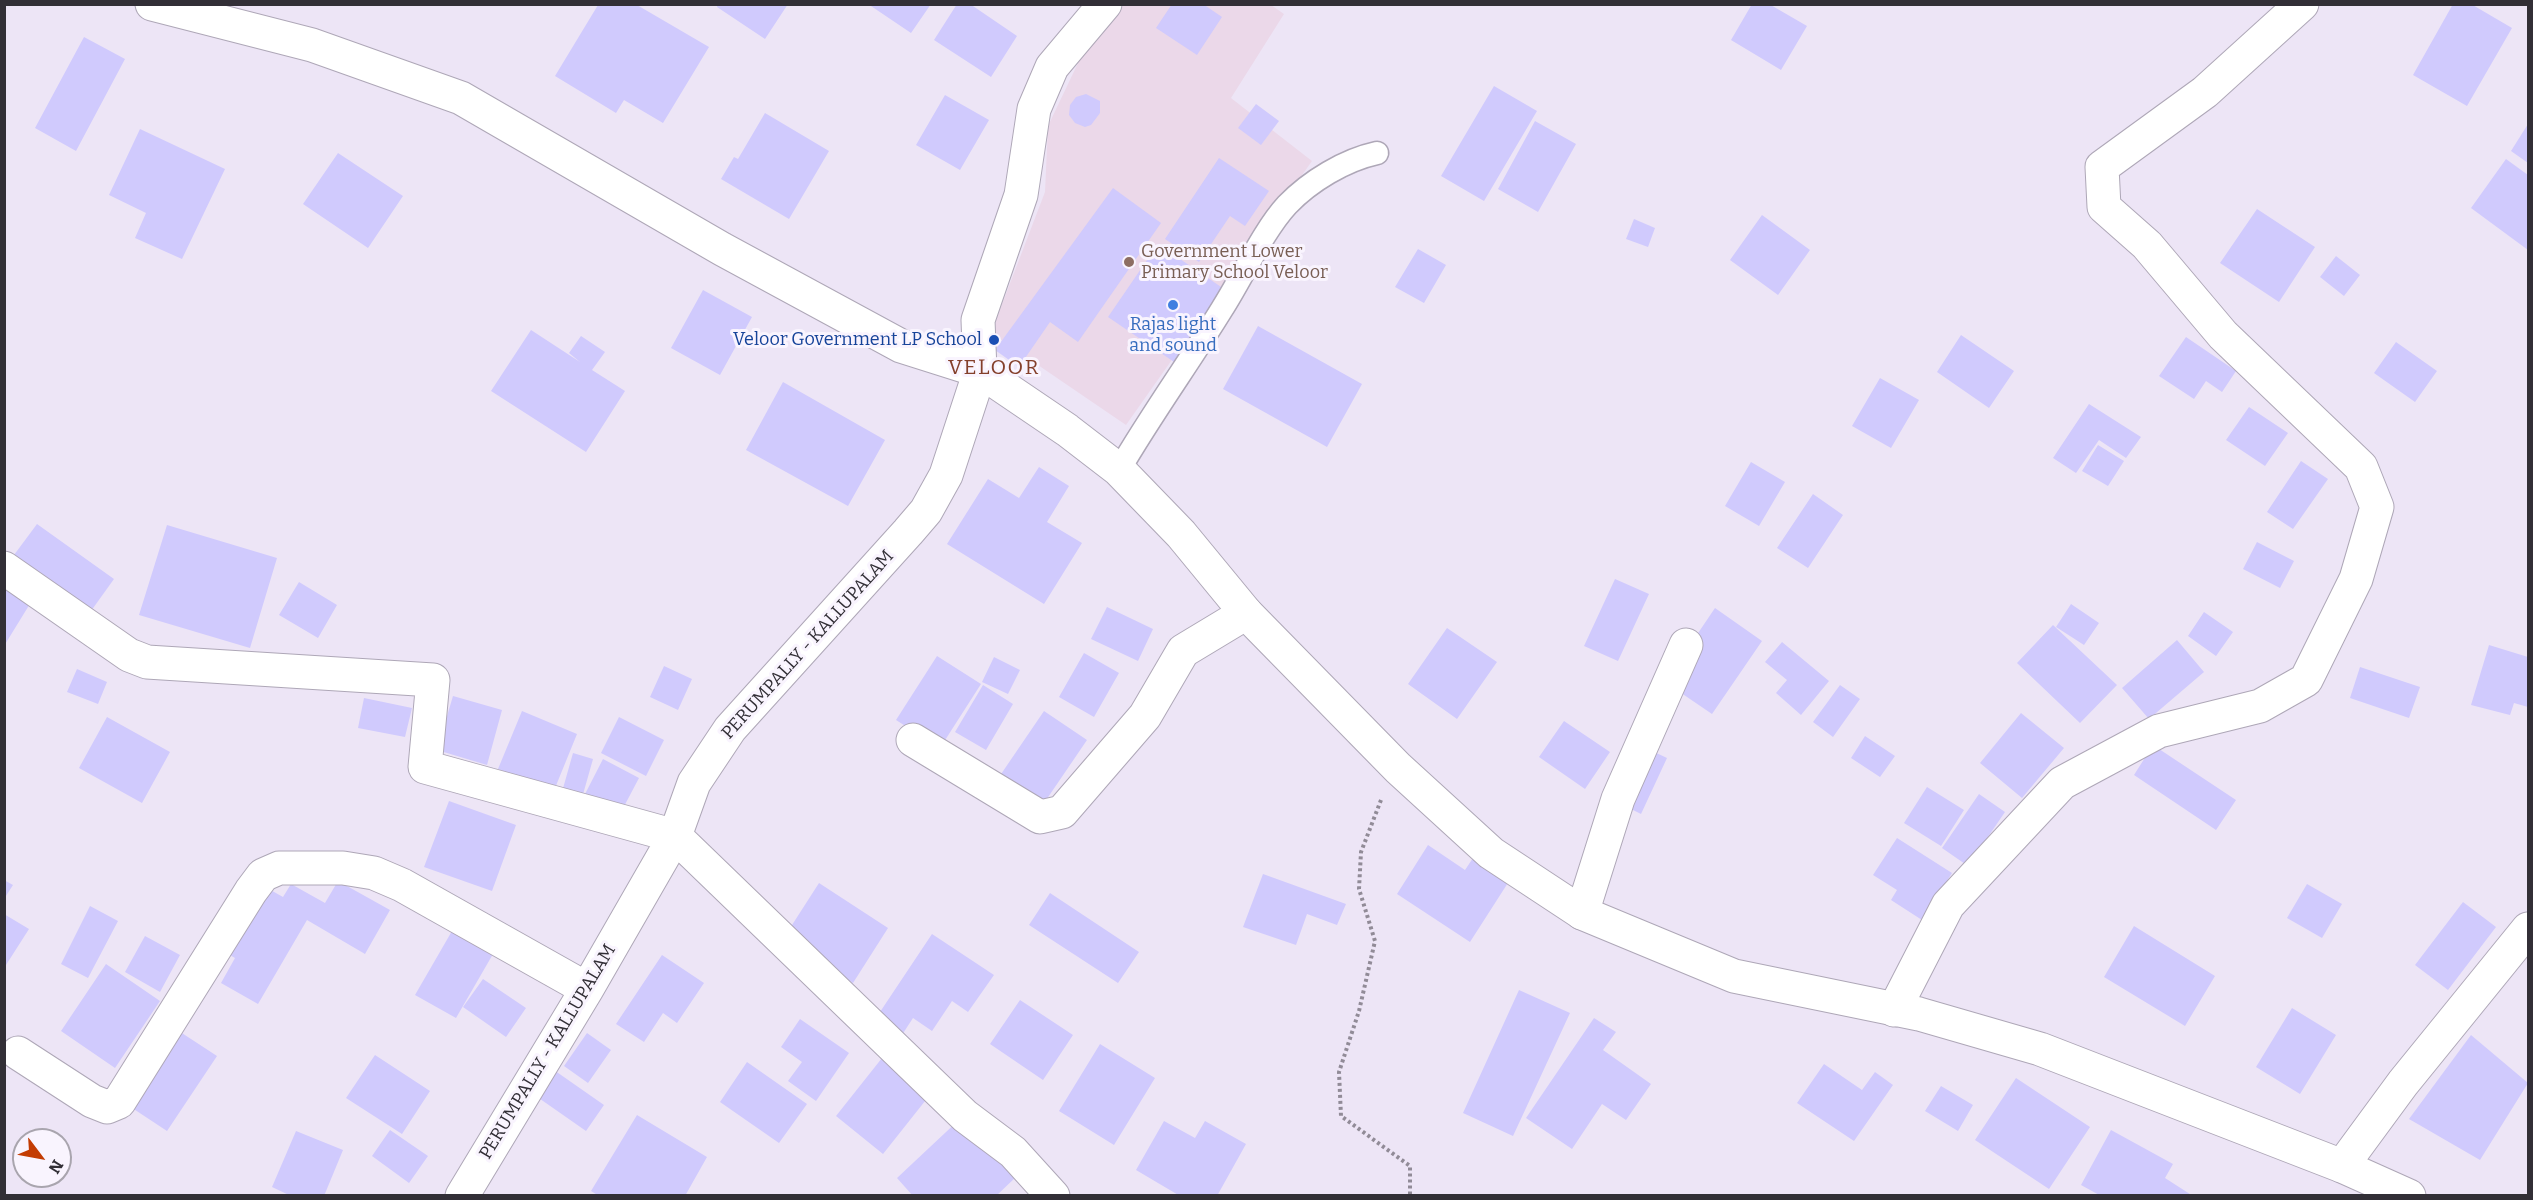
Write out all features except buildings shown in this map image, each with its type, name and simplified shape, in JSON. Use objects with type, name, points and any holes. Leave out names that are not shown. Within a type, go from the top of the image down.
[{"type":"street","points":[[152,4],[312,45],[461,98],[722,249],[901,346],[980,371],[1067,430],[1119,470],[1180,534],[1246,613],[1398,768],[1491,853],[1582,913],[1734,976],[1919,1014],[2040,1049],[2342,1166],[2409,1196]]},
{"type":"street","points":[[980,371],[978,320],[1021,195],[1034,109],[1052,67],[1105,4]]},
{"type":"street","points":[[1894,1010],[1948,905],[2062,783],[2159,731],[2260,706],[2306,680],[2356,579],[2377,507],[2361,467],[2223,335],[2147,245],[2104,207],[2102,167],[2205,92],[2302,4]]},
{"type":"street","name":"PERUMPALLY - KALLUPALAM","points":[[462,1196],[587,989],[675,836],[694,783],[730,729],[926,510],[946,475],[980,371]]},
{"type":"street","points":[[4,568],[129,655],[147,662],[433,680],[425,767],[675,836],[965,1116],[1014,1152],[1053,1196]]},
{"type":"street","points":[[913,740],[1040,817],[1062,812],[1145,716],[1183,651],[1246,613]]},
{"type":"street","points":[[1582,913],[1618,799],[1686,645]]},
{"type":"street","points":[[18,1053],[92,1101],[107,1107],[119,1102],[251,891],[263,875],[279,868],[343,868],[374,873],[402,885],[587,989]]},
{"type":"street","points":[[2342,1166],[2403,1083],[2529,929]]},
{"type":"lane","points":[[1119,470],[1145,425],[1222,310],[1287,206],[1310,185],[1330,173],[1356,158],[1377,153]]},
{"type":"path","points":[[1398,768],[1374,813],[1360,852],[1359,889],[1375,941],[1359,1011],[1340,1072],[1340,1094],[1341,1116],[1410,1166],[1410,1196]]},
{"type":"shaded area","name":"Government Lower Primary School Veloor","points":[[1124,5],[1271,5],[1284,14],[1231,98],[1312,161],[1126,425],[991,333],[1045,192],[1048,126],[1079,61]]},
{"type":"place","name":"Government Lower Primary School Veloor","points":[[1129,262]]},
{"type":"place","name":"Rajas light and sound","points":[[1173,305]]},
{"type":"place","name":"Veloor Government LP School","points":[[994,340]]},
{"type":"district","name":"VELOOR","points":[[994,368]]}]
